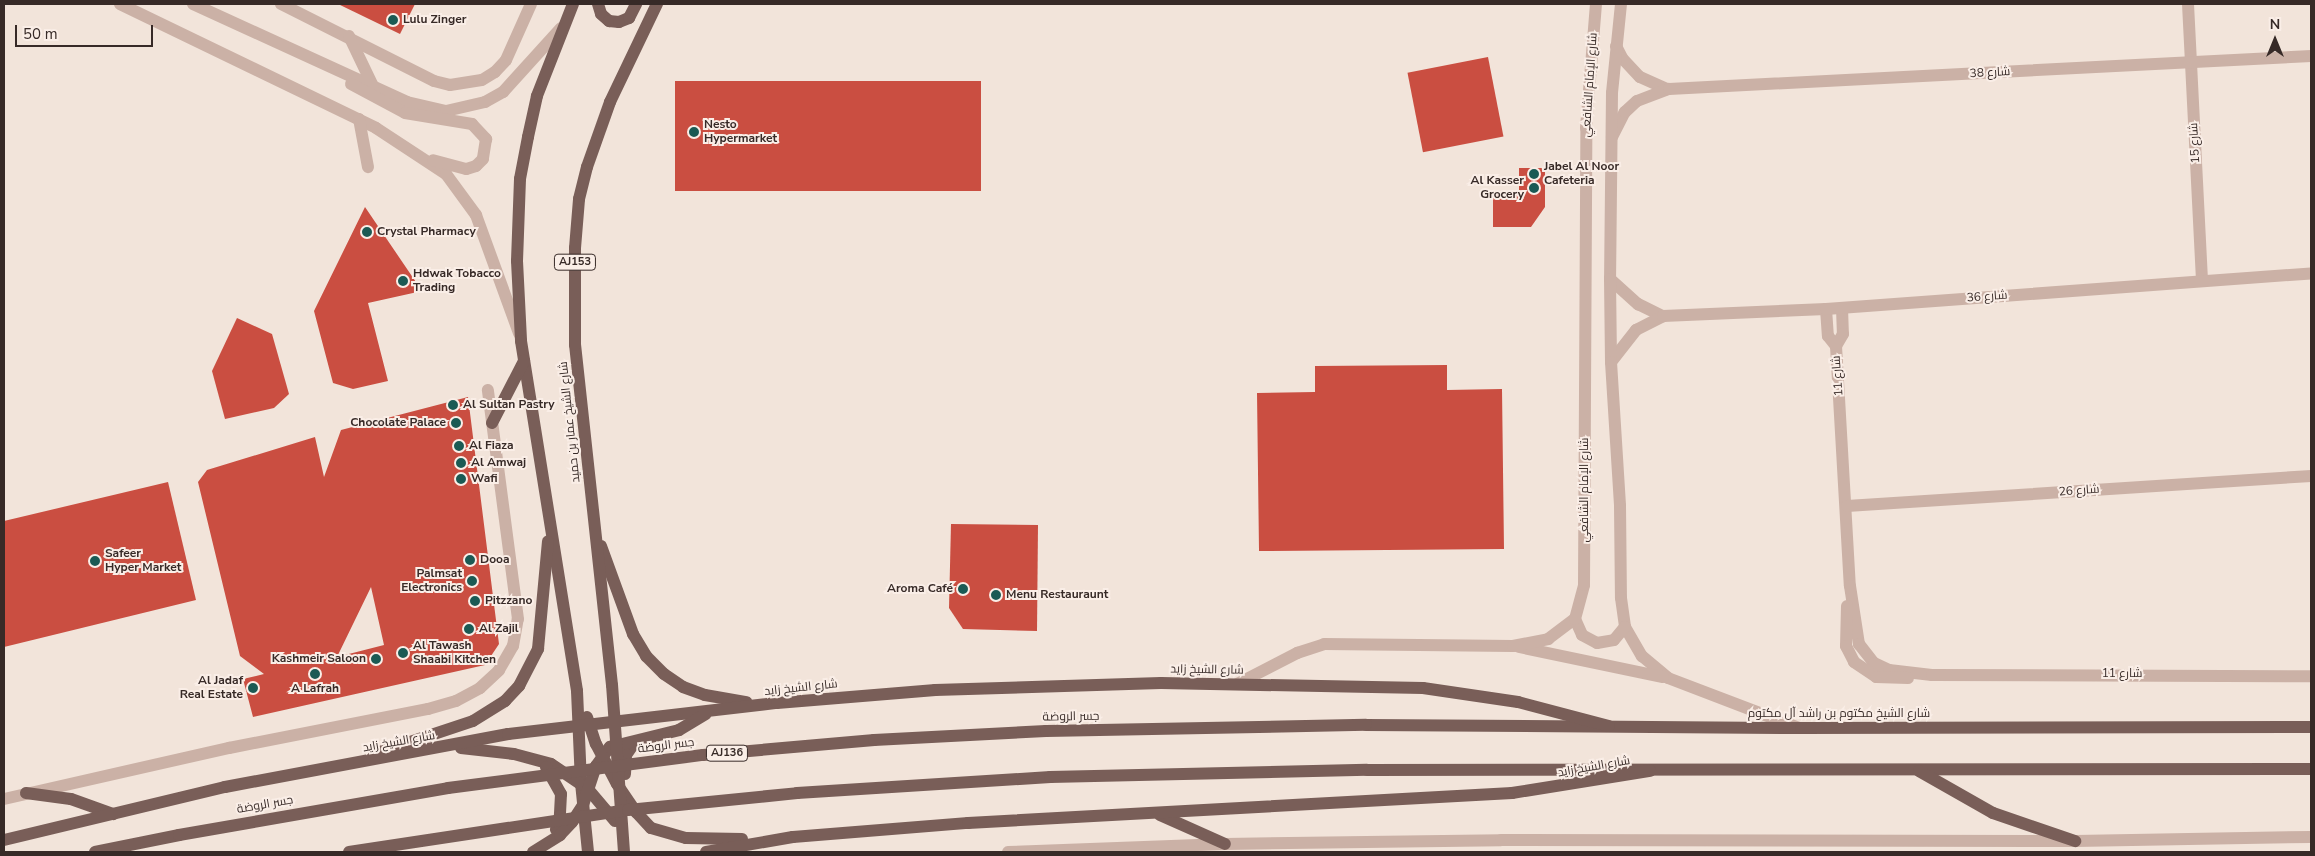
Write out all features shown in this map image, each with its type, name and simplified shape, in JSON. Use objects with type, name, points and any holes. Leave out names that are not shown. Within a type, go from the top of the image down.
[{"type":"main road","points":[[573,4],[561,28],[537,96],[520,179],[517,262],[521,341],[549,526],[584,724],[583,805],[588,852]]},
{"type":"main road","points":[[598,4],[600,14],[608,21],[619,22],[629,18],[636,4]]},
{"type":"main road","name":"شارع الشيخ عمار بن حميد","points":[[624,852],[596,534],[575,345],[575,248],[579,199],[610,102],[657,4]]},
{"type":"main road","points":[[492,423],[524,361]]},
{"type":"main road","points":[[339,766],[473,721],[505,701],[519,686],[538,648],[549,526]]},
{"type":"main road","points":[[596,534],[633,634],[646,656],[664,674],[705,695],[728,700],[777,703]]},
{"type":"main road","name":"شارع الشيخ زايد","points":[[4,840],[226,787],[442,748],[508,734],[777,703],[1010,685],[1237,684],[1432,689],[1518,702],[1609,726]]},
{"type":"main road","points":[[584,786],[602,756],[615,745],[679,730],[709,712]]},
{"type":"main road","points":[[584,724],[626,798],[651,828],[686,838],[793,837]]},
{"type":"main road","name":"شارع الشيخ مكتوم بن راشد آل مكتوم","points":[[1366,725],[1801,728],[2311,726]]},
{"type":"main road","name":"جسر الروضة","points":[[95,852],[178,834],[439,790],[713,754],[865,741],[1046,731],[1366,725]]},
{"type":"main road","points":[[626,798],[624,760],[633,746],[647,738]]},
{"type":"main road","points":[[442,748],[491,750],[540,760],[584,786],[622,834]]},
{"type":"main road","points":[[540,760],[552,774],[560,794],[560,816],[550,843]]},
{"type":"main road","points":[[349,852],[628,810],[796,793],[1040,778],[1367,770],[1919,771],[2311,768]]},
{"type":"main road","name":"شارع الشيخ زايد","points":[[708,852],[793,837],[968,823],[1512,794],[1650,771]]},
{"type":"main road","points":[[1919,771],[1994,813],[2075,841]]},
{"type":"main road","points":[[26,794],[71,799],[113,814]]},
{"type":"main road","points":[[533,852],[550,843],[567,829],[583,805]]},
{"type":"main road","points":[[1158,814],[1225,844]]},
{"type":"street","points":[[120,4],[359,119],[426,158],[455,167],[476,166],[483,159],[486,139],[472,124],[423,118],[382,103],[323,66]]},
{"type":"street","points":[[194,4],[323,66],[426,109],[466,109],[503,92],[561,28]]},
{"type":"street","points":[[281,4],[349,36],[434,81],[450,85],[466,85],[495,72],[506,60],[531,4]]},
{"type":"street","name":"شارع الإمام الشافعي","points":[[1575,619],[1584,585],[1586,128],[1596,4]]},
{"type":"street","name":"شارع الإمام الشافعي","points":[[1621,4],[1616,46],[1611,141],[1610,279],[1611,362],[1625,627],[1642,656],[1668,678],[1801,728]]},
{"type":"street","name":"شارع 15","points":[[2188,4],[2202,282]]},
{"type":"street","points":[[349,36],[373,86]]},
{"type":"street","name":"شارع 38","points":[[1616,46],[1622,58],[1640,77],[1669,90]]},
{"type":"street","name":"شارع 38","points":[[1611,141],[1625,112],[1637,101],[1669,90],[2311,56]]},
{"type":"street","points":[[359,119],[368,167]]},
{"type":"street","points":[[426,158],[463,193],[476,215],[521,341]]},
{"type":"street","name":"شارع 36","points":[[1611,362],[1636,330],[1663,316],[1842,308],[2311,273]]},
{"type":"street","name":"شارع 36","points":[[1610,279],[1638,304],[1663,316]]},
{"type":"street","name":"شارع 11","points":[[1842,308],[1842,334],[1836,346],[1847,506],[1850,586],[1846,646],[1860,669],[1885,679],[1932,675],[2311,676]]},
{"type":"street","name":"شارع 11","points":[[1826,309],[1828,336],[1836,346]]},
{"type":"street","points":[[4,799],[229,748],[428,709],[456,701],[480,688],[499,670],[512,646],[518,619],[488,390]]},
{"type":"street","name":"شارع 26","points":[[1847,506],[2311,476]]},
{"type":"street","points":[[1513,646],[1548,639],[1575,619],[1582,635],[1597,643],[1614,640],[1625,627]]},
{"type":"street","points":[[1237,684],[1297,653],[1324,644],[1513,646],[1668,678]]},
{"type":"street","points":[[1008,852],[1225,844],[1501,840],[2075,841],[2311,837]]},
{"type":"building","points":[[338,4],[415,4],[400,34]]},
{"type":"building","points":[[1488,57],[1503,137],[1423,152],[1408,73]]},
{"type":"building","points":[[675,81],[981,81],[981,191],[675,191]]},
{"type":"building","points":[[1519,168],[1545,168],[1545,207],[1531,227],[1493,227],[1493,194],[1519,194]]},
{"type":"building","points":[[365,207],[422,291],[368,303],[388,381],[353,389],[333,383],[314,311]]},
{"type":"building","points":[[237,318],[272,334],[289,394],[274,408],[225,419],[212,371]]},
{"type":"building","points":[[1447,365],[1447,390],[1502,389],[1504,549],[1259,551],[1257,393],[1315,392],[1315,366]]},
{"type":"building","points":[[468,397],[499,644],[485,665],[253,717],[243,679],[264,674],[240,656],[198,482],[207,470],[315,437],[324,477],[341,430]],"holes":[[[371,587],[384,645],[337,657]]]},
{"type":"building","name":"Safeer Hyper Market","points":[[168,482],[196,600],[4,647],[4,521]]},
{"type":"building","points":[[951,524],[1038,525],[1037,631],[963,629],[949,608]]},
{"type":"place","name":"Lulu Zinger","points":[[393,20]]},
{"type":"place","name":"Nesto Hypermarket","points":[[694,132]]},
{"type":"place","name":"Jabel Al Noor Cafeteria","points":[[1534,174]]},
{"type":"place","name":"Al Kasser Grocery","points":[[1534,188]]},
{"type":"place","name":"Crystal Pharmacy","points":[[367,232]]},
{"type":"place","name":"Hdwak Tobacco Trading","points":[[403,281]]},
{"type":"place","name":"Al Sultan Pastry","points":[[453,405]]},
{"type":"place","name":"Chocolate Palace","points":[[456,423]]},
{"type":"place","name":"Al Fiaza","points":[[459,446]]},
{"type":"place","name":"Al Amwaj","points":[[461,463]]},
{"type":"place","name":"Wafi","points":[[461,479]]},
{"type":"place","name":"Dooa","points":[[470,560]]},
{"type":"place","name":"Safeer Hyper Market","points":[[95,561]]},
{"type":"place","name":"Palmsat Electronics","points":[[472,581]]},
{"type":"place","name":"Aroma Café","points":[[963,589]]},
{"type":"place","name":"Menu Restauraunt","points":[[996,595]]},
{"type":"place","name":"Pitzzano","points":[[475,601]]},
{"type":"place","name":"Al Zajil","points":[[469,629]]},
{"type":"place","name":"Al Tawash Shaabi Kitchen","points":[[403,653]]},
{"type":"place","name":"Kashmeir Saloon","points":[[376,659]]},
{"type":"place","name":"A Lafrah","points":[[315,674]]},
{"type":"place","name":"Al Jadaf Real Estate","points":[[253,688]]}]
